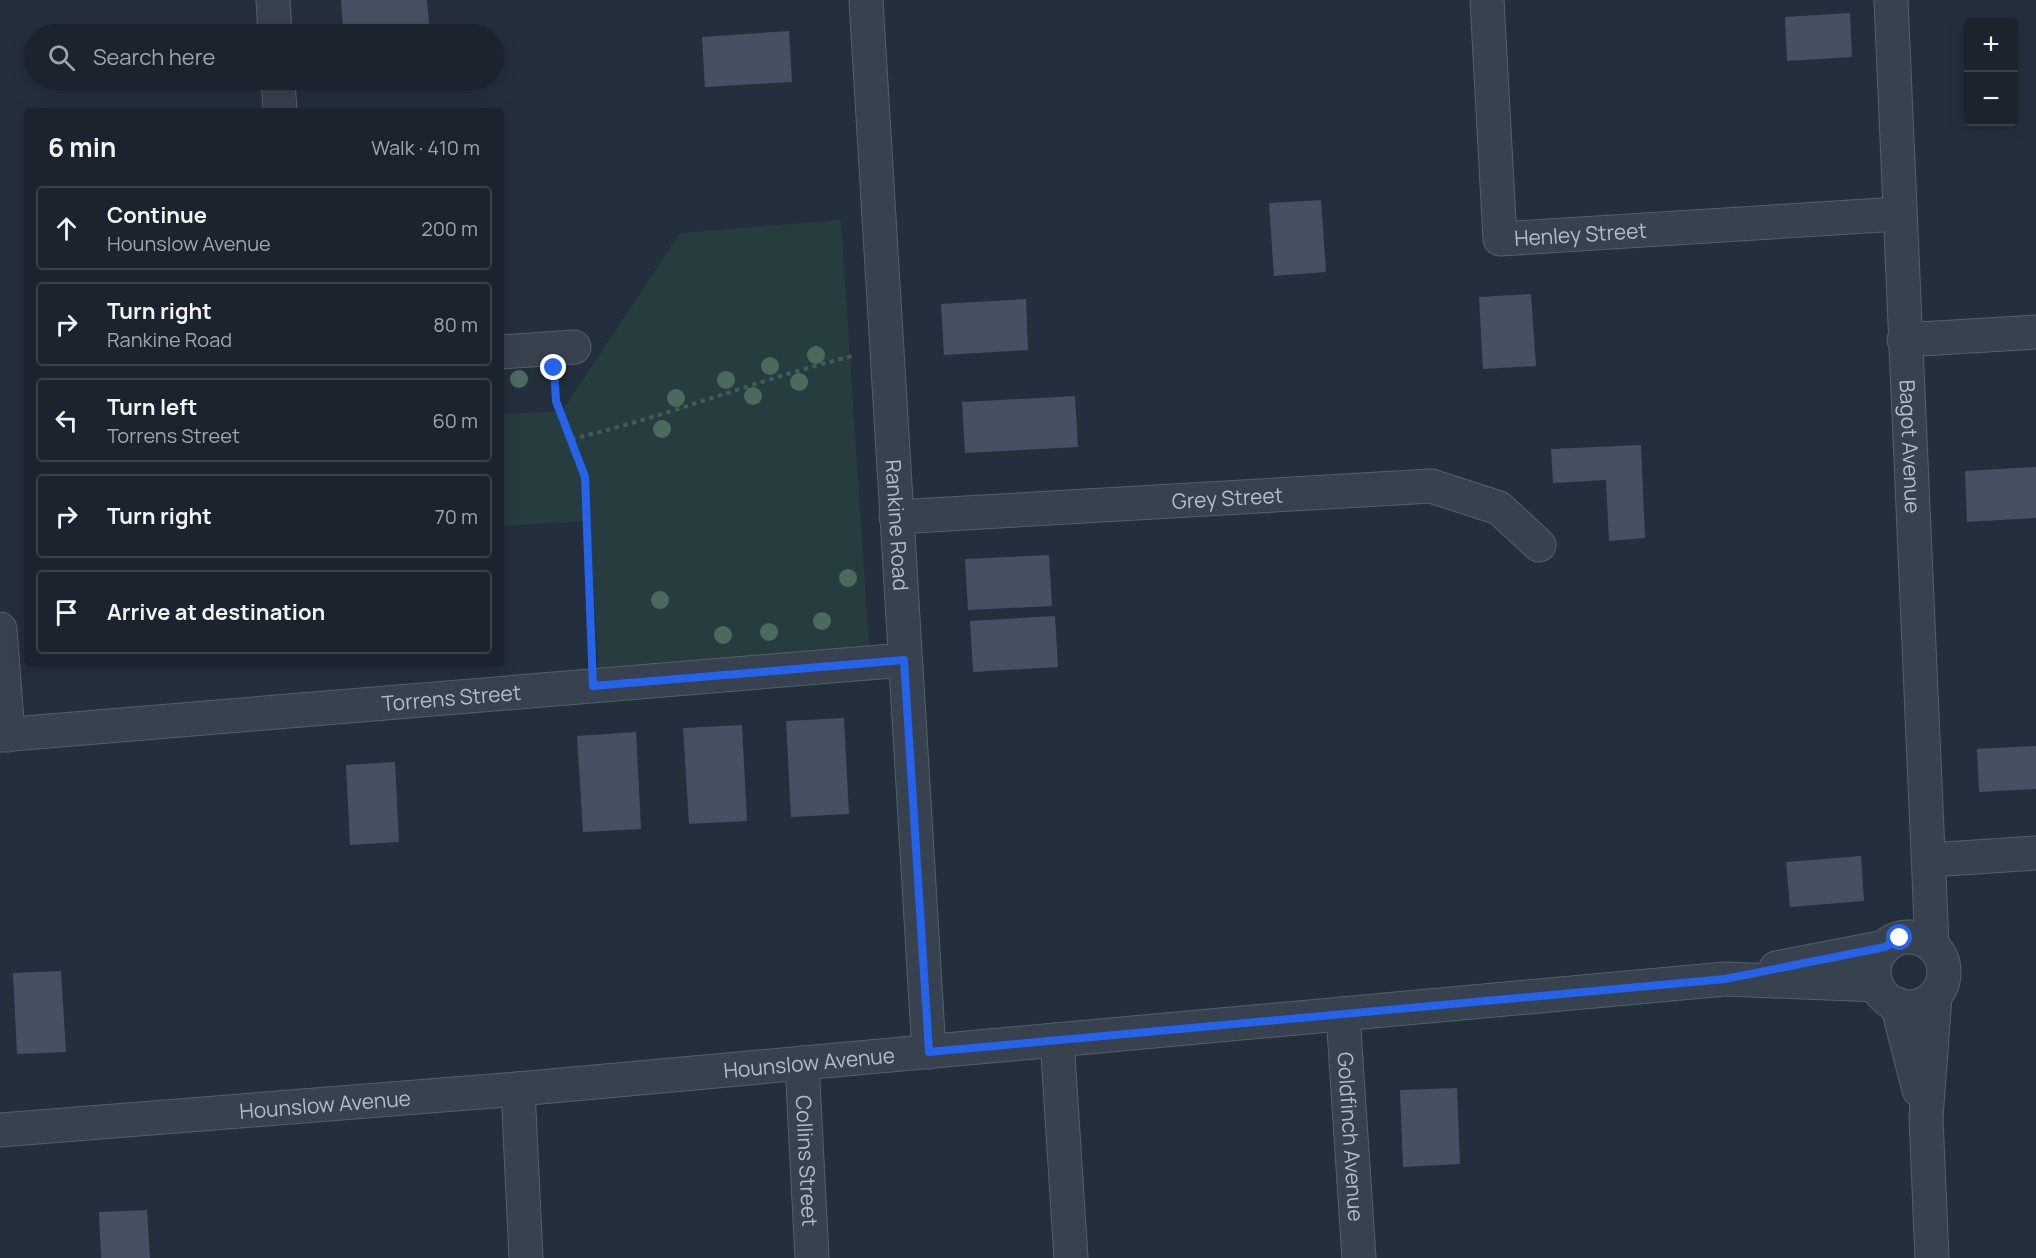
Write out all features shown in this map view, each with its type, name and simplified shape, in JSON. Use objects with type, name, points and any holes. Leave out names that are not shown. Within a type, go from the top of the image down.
[{"type":"street","points":[[273,0],[274,24]]},
{"type":"street","name":"Rankine Road","points":[[866,0],[929,1052]]},
{"type":"street","name":"Henley Street","points":[[1487,0],[1500,239],[1899,214]]},
{"type":"street","name":"Bagot Avenue","points":[[1891,0],[1904,339],[1931,892],[1910,943]]},
{"type":"street","points":[[279,90],[280,108]]},
{"type":"street","points":[[1904,339],[2036,332]]},
{"type":"street","points":[[504,352],[574,347]]},
{"type":"street","name":"Grey Street","points":[[896,517],[1431,486],[1499,508],[1539,545]]},
{"type":"street","points":[[0,629],[4,735]]},
{"type":"street","name":"Torrens Street","points":[[4,735],[904,660]]},
{"type":"street","points":[[1930,860],[2036,854]]},
{"type":"street","points":[[1887,995],[1915,1006],[1926,1003],[1941,987],[1944,965],[1910,943],[1875,962],[1926,1118]]},
{"type":"street","name":"Hounslow Avenue","points":[[0,1130],[518,1089],[1725,979],[1910,943]]},
{"type":"street","name":"Hounslow Avenue","points":[[1725,979],[1887,995]]},
{"type":"street","points":[[1932,1258],[1926,1118],[1935,996]]},
{"type":"street","name":"Goldfinch Avenue","points":[[1343,1014],[1359,1258]]},
{"type":"street","points":[[1057,1040],[1071,1258]]},
{"type":"street","name":"Collins Street","points":[[802,1064],[812,1258]]},
{"type":"street","points":[[518,1089],[526,1258]]},
{"type":"path","points":[[571,439],[631,425],[744,386],[853,356]]},
{"type":"path","points":[[554,379],[556,401],[585,477],[593,686]]},
{"type":"green space","points":[[841,220],[869,646],[598,669],[590,521],[504,526],[504,414],[562,411],[680,233]]},
{"type":"building","points":[[341,0],[427,0],[429,24],[343,24]]},
{"type":"building","points":[[1850,13],[1852,57],[1787,61],[1785,17]]},
{"type":"building","points":[[789,31],[792,82],[705,87],[702,37]]},
{"type":"building","points":[[1321,200],[1326,272],[1274,276],[1269,203]]},
{"type":"building","points":[[1531,294],[1536,366],[1483,369],[1479,297]]},
{"type":"building","points":[[1026,299],[1028,350],[944,355],[941,304]]},
{"type":"building","points":[[1075,396],[1078,447],[965,453],[962,402]]},
{"type":"building","points":[[1641,445],[1645,538],[1609,541],[1606,480],[1553,483],[1551,449]]},
{"type":"building","points":[[2036,467],[2036,518],[1967,522],[1965,471]]},
{"type":"building","points":[[1049,555],[1052,606],[968,610],[965,559]]},
{"type":"building","points":[[1055,616],[1058,667],[973,672],[970,621]]},
{"type":"building","points":[[844,718],[849,814],[791,817],[786,721]]},
{"type":"building","points":[[742,725],[747,821],[689,824],[683,728]]},
{"type":"building","points":[[636,732],[641,829],[583,832],[577,736]]},
{"type":"building","points":[[2036,746],[2036,789],[1979,792],[1977,749]]},
{"type":"building","points":[[395,762],[399,842],[350,845],[346,765]]},
{"type":"building","points":[[1861,856],[1864,901],[1790,907],[1786,862]]},
{"type":"building","points":[[61,971],[66,1052],[17,1054],[13,973]]},
{"type":"building","points":[[1457,1088],[1460,1164],[1403,1167],[1400,1090]]},
{"type":"building","points":[[147,1210],[150,1258],[101,1258],[99,1212]]},
{"type":"route","points":[[554,368],[556,401],[585,477],[593,686],[904,660],[929,1052],[1725,979],[1885,947],[1900,938]]}]
